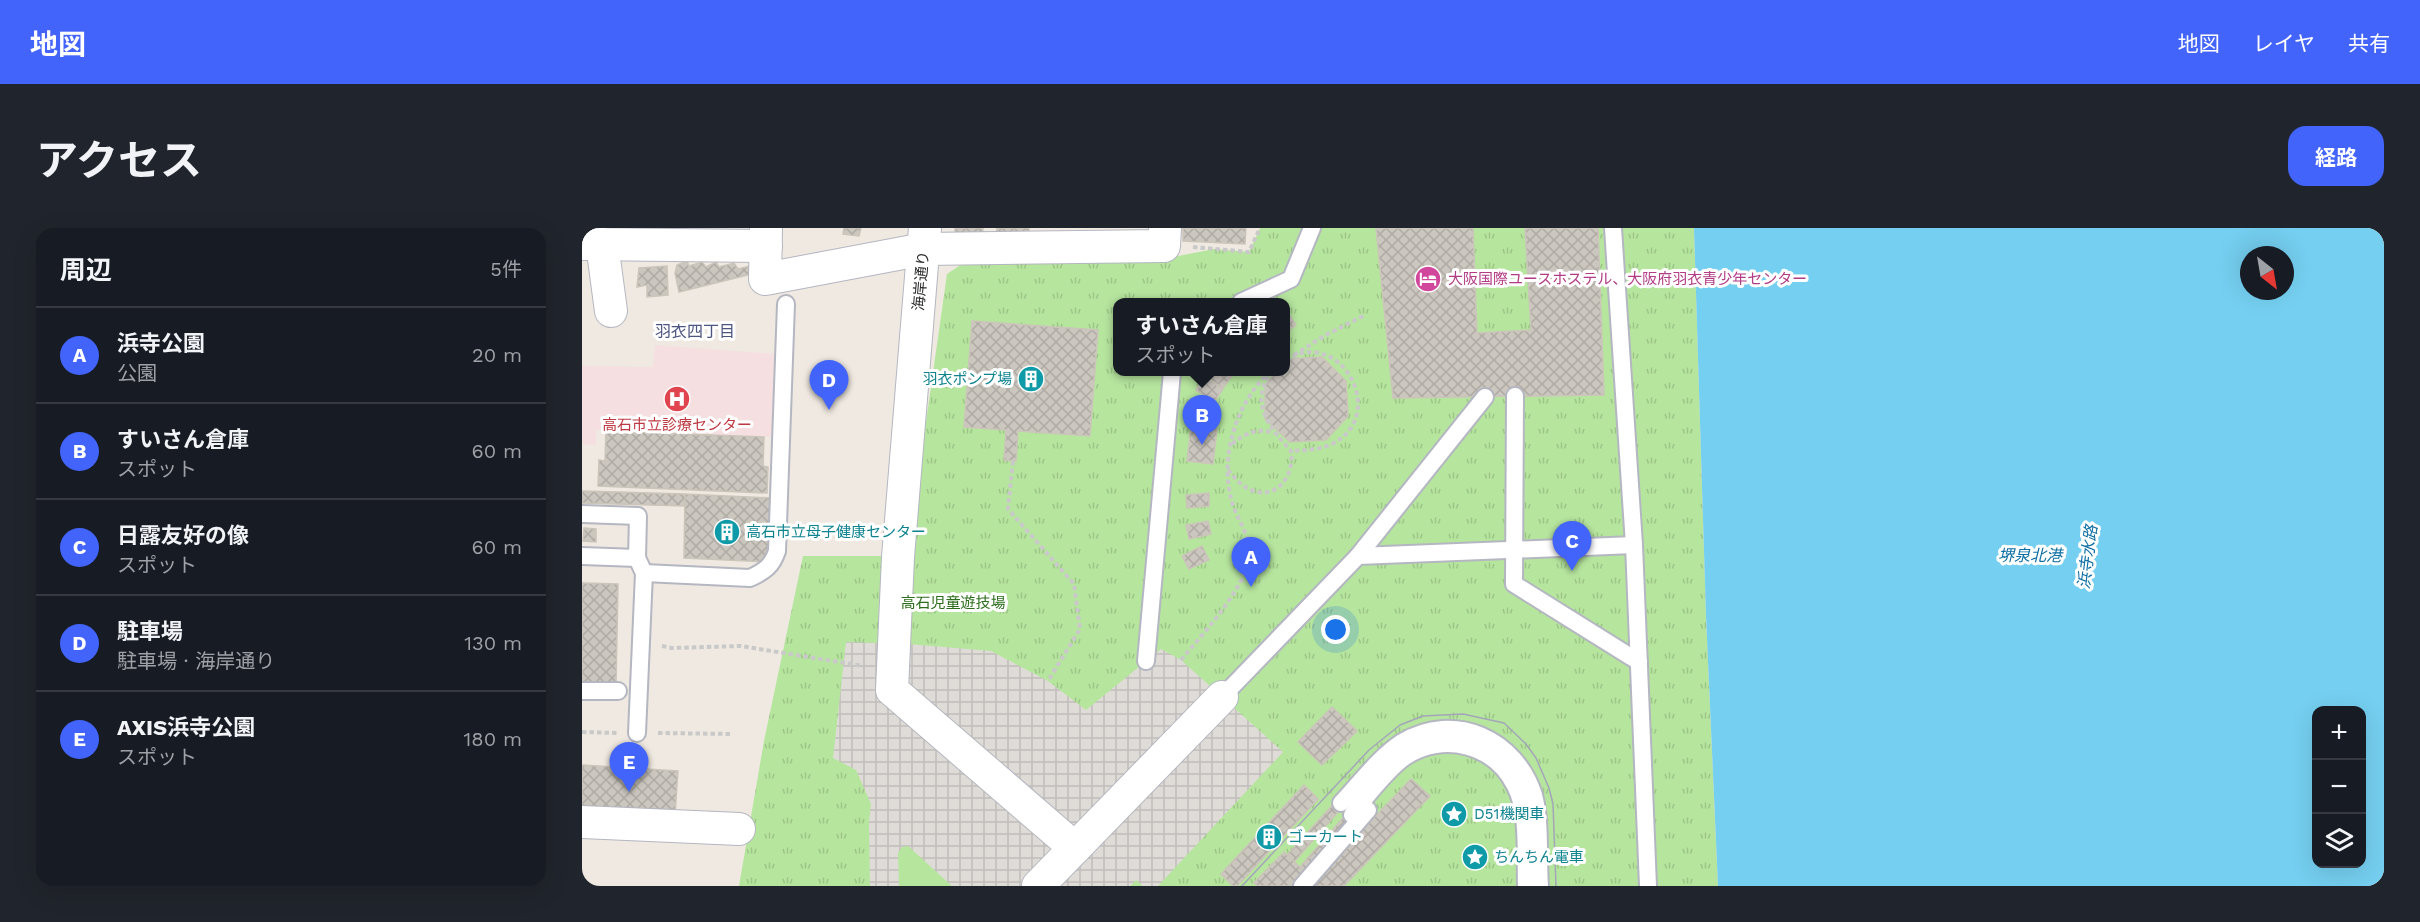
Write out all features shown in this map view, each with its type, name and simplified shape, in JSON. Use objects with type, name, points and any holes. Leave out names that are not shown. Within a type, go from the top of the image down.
[{"type":"street","points":[[611,311],[592,244],[766,237],[765,279],[925,238],[1164,237]]},
{"type":"street","name":"海岸通り","points":[[925,238],[898,557],[892,690],[1075,848]]},
{"type":"street","points":[[1038,886],[1222,697]]},
{"type":"street","points":[[582,822],[739,829]]},
{"type":"lane","points":[[1251,298],[1291,279],[1312,228]]},
{"type":"lane","points":[[1613,228],[1634,545],[1648,886]]},
{"type":"lane","points":[[582,556],[750,578],[763,572],[772,564],[777,551],[786,304]]},
{"type":"lane","points":[[1146,661],[1172,376]]},
{"type":"lane","points":[[1515,396],[1514,584],[1639,662]]},
{"type":"lane","points":[[1222,697],[1358,556],[1485,397]]},
{"type":"lane","points":[[582,514],[638,516],[641,565],[641,643],[637,733]]},
{"type":"lane","points":[[1358,556],[1634,545]]},
{"type":"lane","points":[[582,690],[618,691]]},
{"type":"lane","points":[[1341,803],[1402,742],[1436,730],[1456,728],[1478,734],[1503,747],[1518,761],[1527,778],[1536,805],[1540,886]]},
{"type":"lane","points":[[1352,815],[1400,761],[1422,749],[1452,743],[1473,747],[1492,757],[1510,778],[1519,795],[1523,811],[1526,886]]},
{"type":"lane","points":[[1302,886],[1422,749]]},
{"type":"path","points":[[1164,237],[1249,252],[1260,228]]},
{"type":"path","points":[[1290,357],[1324,336],[1365,315]]},
{"type":"path","points":[[1290,359],[1306,353],[1323,354],[1338,361],[1349,372],[1356,387],[1359,403],[1355,419],[1346,433],[1333,443],[1318,449],[1291,450]]},
{"type":"path","points":[[1181,660],[1230,602],[1250,562],[1250,548],[1231,501],[1227,469],[1236,419],[1261,379],[1265,376]]},
{"type":"path","points":[[1227,469],[1234,478],[1249,489],[1259,492],[1278,488],[1291,471],[1293,461],[1291,450],[1274,433],[1266,420],[1262,406],[1263,391],[1269,376]]},
{"type":"path","points":[[1231,445],[1247,434],[1258,430],[1274,433]]},
{"type":"path","points":[[1012,461],[1008,508],[1074,584],[1080,629],[1048,681]]},
{"type":"path","points":[[641,643],[672,648],[741,646],[893,671]]},
{"type":"shaded area","name":"高石市立診療センター","points":[[655,345],[774,354],[772,437],[596,430],[596,445],[582,444],[582,366],[653,367]]},
{"type":"shaded area","points":[[846,642],[908,644],[991,651],[1048,681],[1086,710],[1161,649],[1181,660],[1283,752],[1158,886],[1143,886],[1136,880],[1130,886],[952,886],[908,846],[902,847],[898,853],[899,886],[870,886],[871,804],[856,770],[833,758]]},
{"type":"green space","name":"高石児童遊技場","points":[[1260,228],[1694,228],[1706,616],[1718,886],[739,886],[764,741],[803,556],[907,556],[947,274],[965,262],[1168,258],[1214,249],[1249,252]]},
{"type":"green space","points":[[908,846],[952,886],[899,886],[898,853],[902,847]]},
{"type":"water","name":"堺泉北港","points":[[1694,228],[2384,228],[2384,886],[1718,886],[1706,616]]},
{"type":"building","points":[[844,228],[861,228],[859,236],[843,234]]},
{"type":"building","points":[[955,228],[983,228],[982,237],[955,237]]},
{"type":"building","points":[[997,228],[1029,228],[1029,237],[996,234]]},
{"type":"building","points":[[1183,228],[1246,228],[1245,244],[1183,241]]},
{"type":"building","name":"大阪国際ユースホステル、大阪府羽衣青少年センター","points":[[1376,228],[1473,228],[1477,333],[1531,330],[1525,228],[1598,228],[1604,395],[1393,398]]},
{"type":"building","points":[[687,261],[689,266],[702,262],[706,267],[716,262],[719,267],[734,263],[738,269],[755,265],[756,273],[679,292],[675,273],[677,265]]},
{"type":"building","points":[[667,266],[668,295],[647,297],[647,285],[637,287],[639,268]]},
{"type":"building","points":[[1290,316],[1296,325],[1290,329]]},
{"type":"building","name":"羽衣ポンプ場","points":[[972,321],[1098,330],[1090,436],[1018,431],[1016,461],[1004,460],[1006,430],[964,427]]},
{"type":"building","points":[[1322,357],[1346,381],[1348,416],[1326,440],[1290,442],[1265,419],[1265,385],[1273,376],[1290,376],[1290,359]]},
{"type":"building","points":[[1205,376],[1232,376],[1223,388]]},
{"type":"building","points":[[1204,377],[1223,389],[1214,402],[1196,390]]},
{"type":"building","points":[[1189,413],[1214,415],[1213,425],[1188,423]]},
{"type":"building","points":[[1191,426],[1217,429],[1213,464],[1187,461]]},
{"type":"building","points":[[606,431],[764,437],[763,466],[768,467],[767,493],[598,486],[599,460],[605,461]]},
{"type":"building","points":[[582,491],[685,494],[685,506],[582,503]]},
{"type":"building","points":[[1209,493],[1209,506],[1187,508],[1186,495]]},
{"type":"building","name":"高石市立母子健康センター","points":[[685,494],[771,498],[770,562],[684,558]]},
{"type":"building","points":[[1208,521],[1211,534],[1189,539],[1186,525]]},
{"type":"building","points":[[584,528],[596,529],[596,542],[583,541]]},
{"type":"building","points":[[1202,546],[1209,560],[1189,569],[1182,556]]},
{"type":"building","points":[[582,583],[618,584],[616,685],[582,684]]},
{"type":"building","points":[[1332,707],[1357,731],[1322,765],[1298,742]]},
{"type":"building","points":[[582,765],[678,771],[675,815],[582,815]]},
{"type":"building","points":[[1411,779],[1430,796],[1344,886],[1309,886]]},
{"type":"building","name":"ゴーカート","points":[[1304,785],[1318,799],[1237,886],[1233,886],[1221,874]]},
{"type":"building","points":[[1338,799],[1344,805],[1294,862],[1287,855]]},
{"type":"building","points":[[1348,812],[1355,819],[1307,874],[1300,867]]},
{"type":"building","points":[[1284,852],[1307,874],[1296,886],[1258,886],[1254,883]]},
{"type":"tram line","points":[[1242,886],[1369,750],[1400,725],[1423,716],[1463,714],[1504,723],[1526,744],[1536,758],[1553,804],[1556,886]]},
{"type":"place","name":"大阪国際ユースホステル、大阪府羽衣青少年センター","points":[[1428,279]]},
{"type":"place","name":"羽衣ポンプ場","points":[[1031,379]]},
{"type":"place","name":"高石市立診療センター","points":[[677,399]]},
{"type":"place","name":"駐車場","points":[[829,410]]},
{"type":"place","name":"すいさん倉庫","points":[[1202,445]]},
{"type":"place","name":"高石市立母子健康センター","points":[[727,532]]},
{"type":"place","name":"日露友好の像","points":[[1572,571]]},
{"type":"place","name":"浜寺公園","points":[[1251,587]]},
{"type":"place","name":"AXIS浜寺公園","points":[[629,792]]},
{"type":"place","name":"D51機関車","points":[[1454,814]]},
{"type":"place","name":"ゴーカート","points":[[1269,837]]},
{"type":"place","name":"ちんちん電車","points":[[1475,857]]},
{"type":"district","name":"羽衣四丁目","points":[[695,331]]},
{"type":"water label","name":"浜寺水路","points":[[2087,557]]}]
